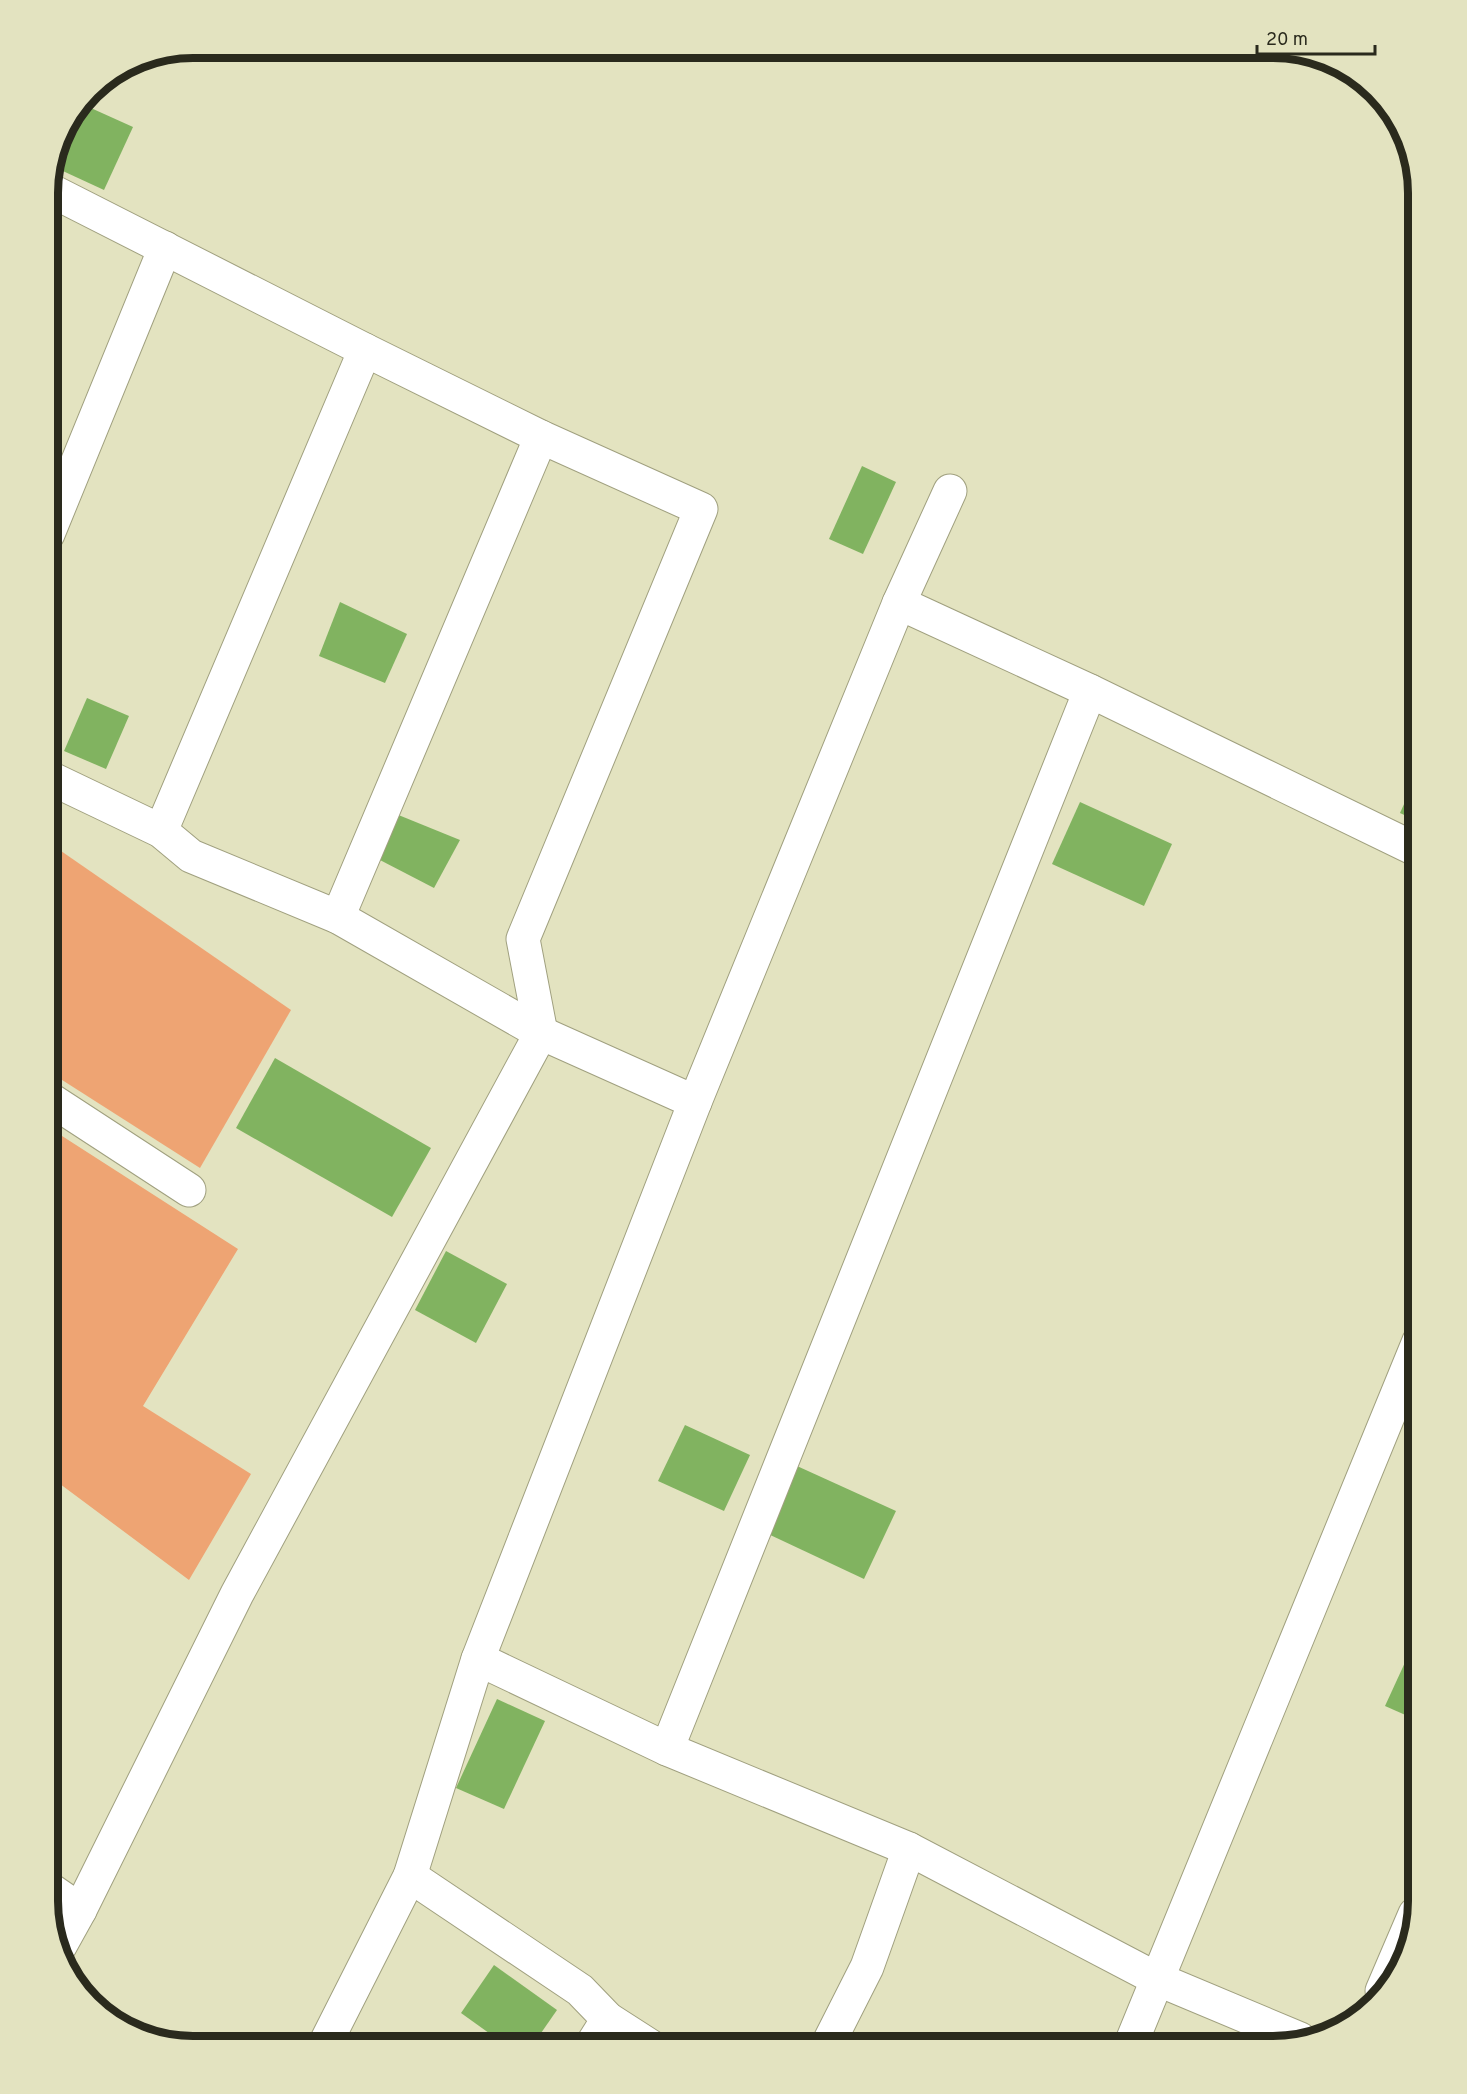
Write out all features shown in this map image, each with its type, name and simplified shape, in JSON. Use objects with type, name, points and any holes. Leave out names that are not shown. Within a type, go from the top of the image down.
[{"type":"street","points":[[59,195],[365,350],[542,436],[701,509],[523,939],[542,1033],[237,1594],[64,1938]]},
{"type":"street","points":[[59,508],[165,248]]},
{"type":"street","points":[[162,831],[365,350]]},
{"type":"street","points":[[338,917],[542,436]]},
{"type":"street","points":[[329,2035],[410,1876],[478,1659],[695,1102],[899,603],[950,491]]},
{"type":"street","points":[[899,603],[1090,691],[1408,846]]},
{"type":"street","points":[[667,1749],[1090,691]]},
{"type":"street","points":[[59,782],[162,831],[191,856],[338,917],[542,1033],[695,1102]]},
{"type":"street","points":[[58,1105],[189,1190]]},
{"type":"street","points":[[1134,2036],[1408,1368]]},
{"type":"street","points":[[478,1659],[667,1749],[909,1849],[1157,1979],[1289,2034]]},
{"type":"street","points":[[832,2036],[867,1967],[909,1849]]},
{"type":"street","points":[[410,1876],[580,1990],[600,2032]]},
{"type":"street","points":[[58,1895],[80,1910]]},
{"type":"shaded area","points":[[59,849],[291,1010],[200,1168],[58,1078]]},
{"type":"shaded area","points":[[58,1134],[238,1249],[143,1406],[251,1474],[189,1580],[58,1483]]},
{"type":"building","points":[[89,107],[133,127],[104,190],[61,170],[69,142],[81,118]]},
{"type":"building","points":[[862,466],[896,482],[863,554],[829,539]]},
{"type":"building","points":[[340,602],[407,634],[385,683],[319,656]]},
{"type":"building","points":[[87,698],[129,716],[106,769],[64,751]]},
{"type":"building","points":[[1408,795],[1408,817],[1400,813]]},
{"type":"building","points":[[1080,802],[1172,844],[1144,906],[1052,864]]},
{"type":"building","points":[[396,814],[460,840],[434,888],[378,859]]},
{"type":"building","points":[[275,1058],[431,1148],[392,1217],[236,1128]]},
{"type":"building","points":[[446,1251],[507,1284],[476,1343],[415,1310]]},
{"type":"building","points":[[685,1425],[750,1455],[724,1511],[658,1481]]},
{"type":"building","points":[[797,1466],[896,1511],[864,1579],[766,1533]]},
{"type":"building","points":[[1408,1656],[1408,1716],[1385,1706]]},
{"type":"building","points":[[497,1699],[545,1721],[504,1809],[456,1788]]},
{"type":"building","points":[[494,1965],[557,2010],[539,2035],[492,2035],[461,2013]]}]
